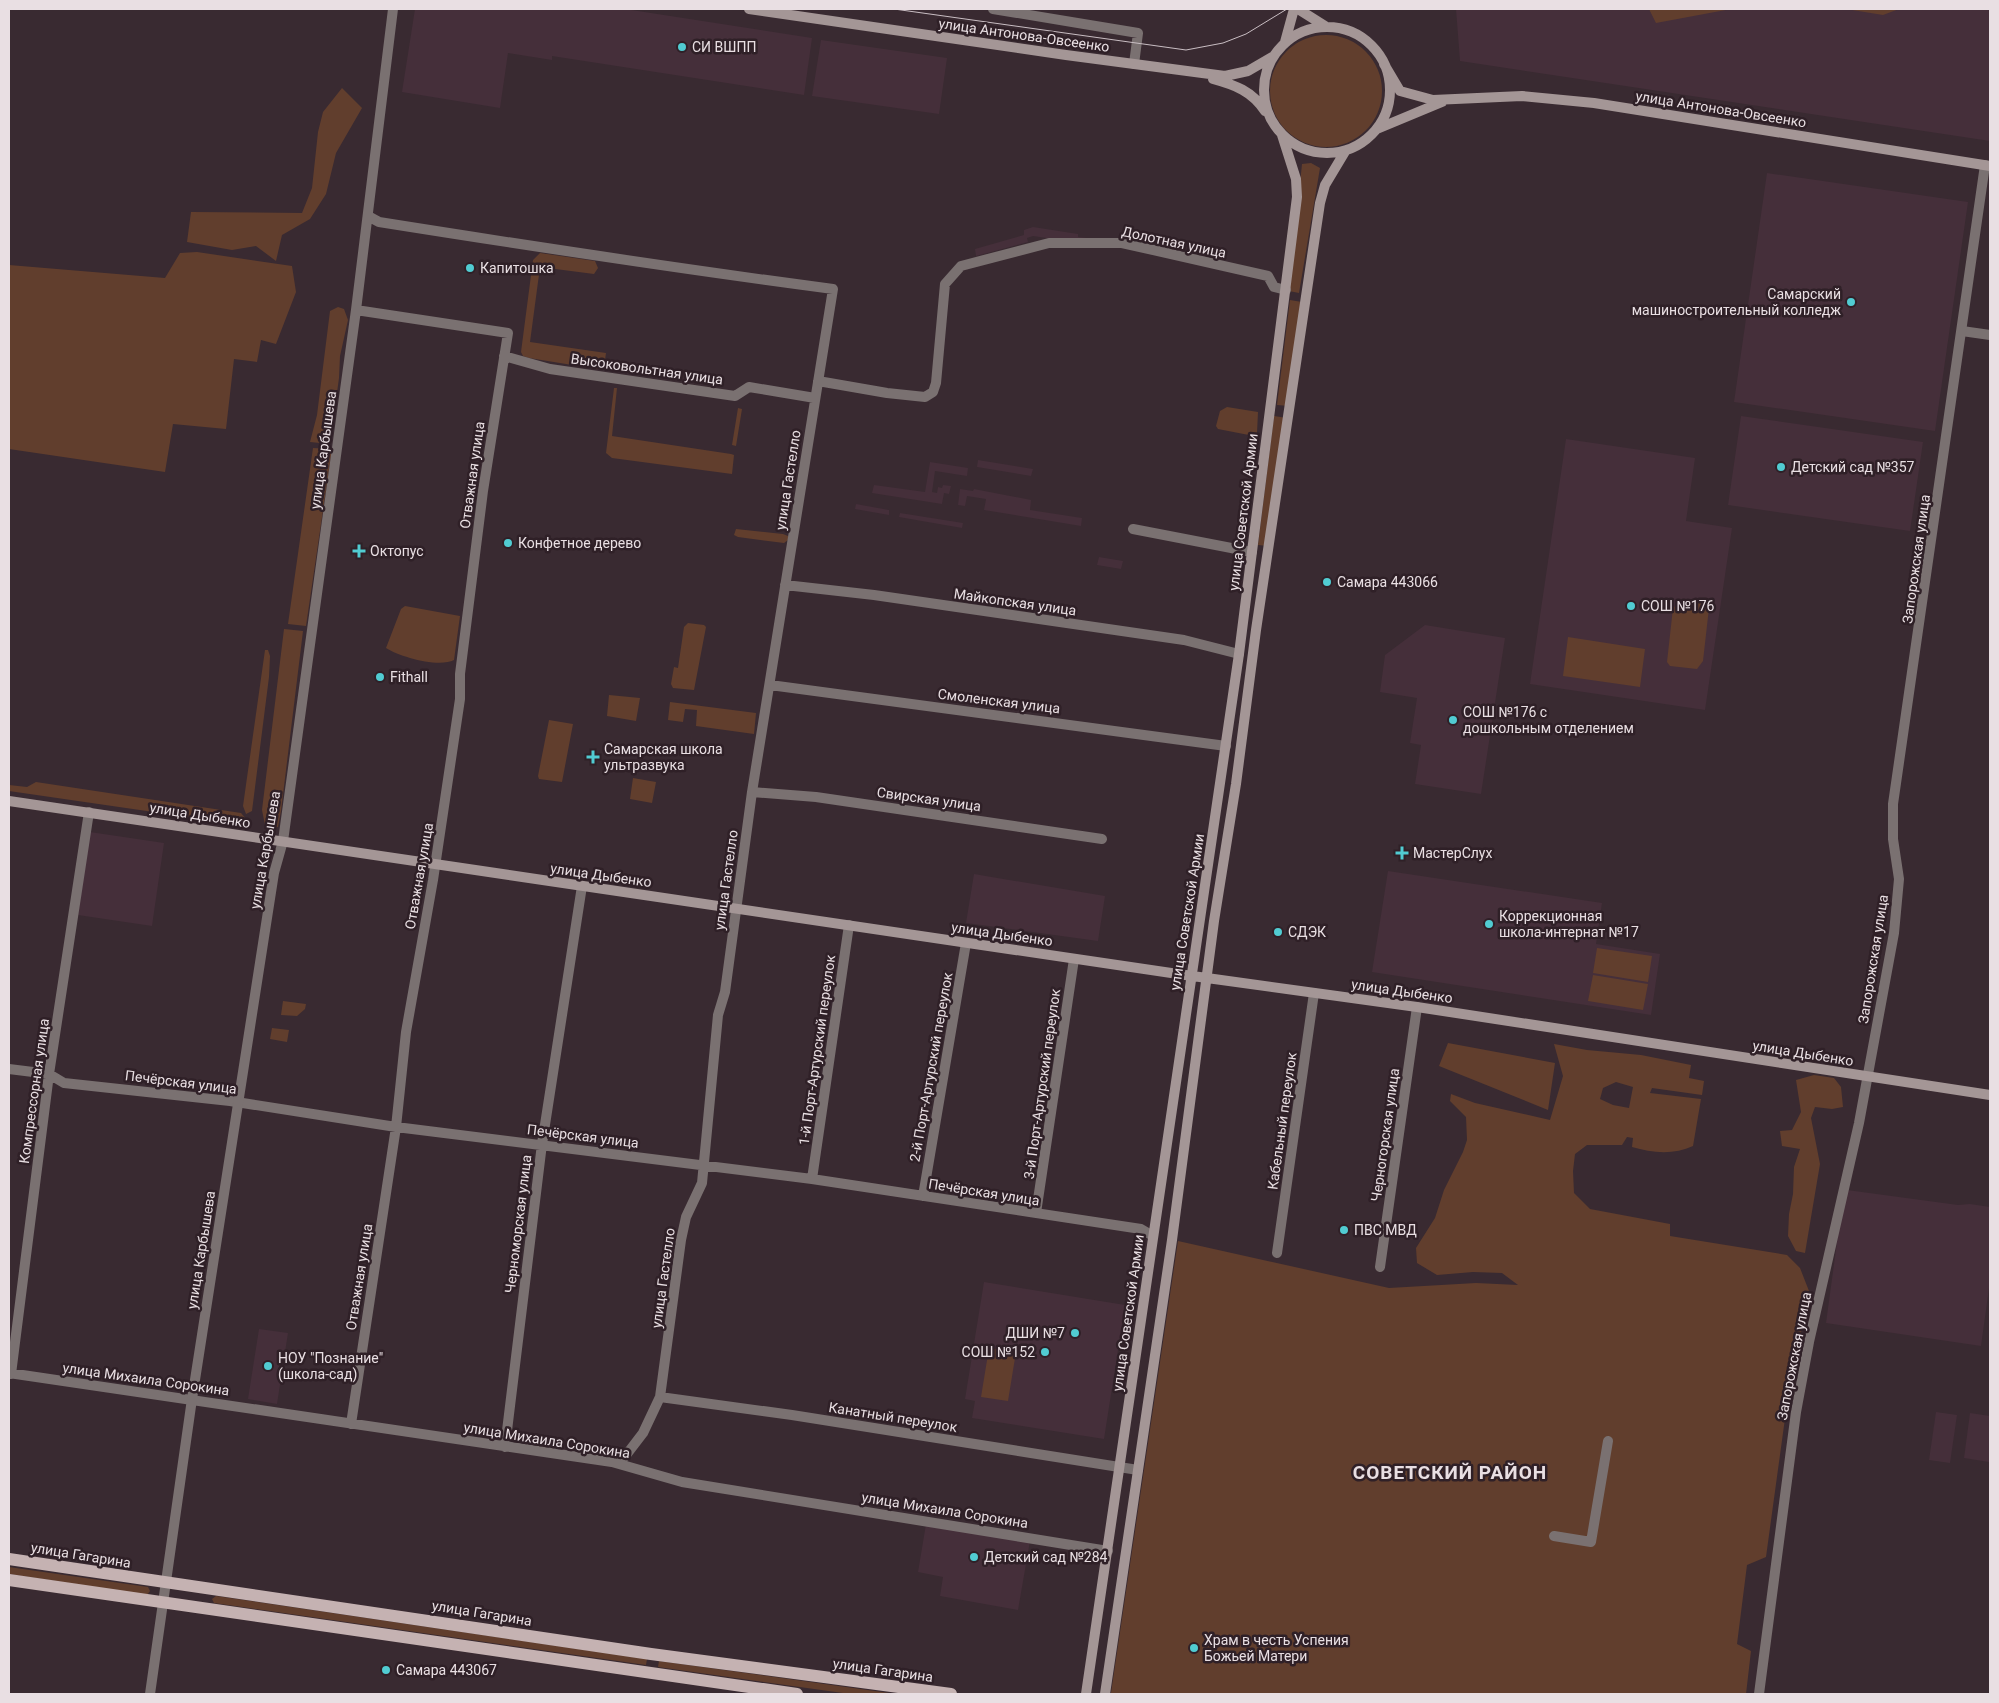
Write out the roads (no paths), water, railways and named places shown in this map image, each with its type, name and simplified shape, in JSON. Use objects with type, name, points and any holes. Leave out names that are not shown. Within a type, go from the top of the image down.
[{"type":"main road","name":"улица Антонова-Овсеенко","points":[[749,9],[1176,71],[1225,76],[1238,75],[1261,65],[1272,57]]},
{"type":"main road","points":[[1285,42],[1294,9]]},
{"type":"main road","points":[[1298,9],[1324,26],[1352,32],[1364,38],[1376,50],[1390,80],[1390,97],[1385,114],[1376,130],[1362,142],[1346,150],[1334,153],[1312,152],[1301,148],[1282,135],[1271,121],[1265,105],[1263,89],[1266,72],[1272,57],[1285,42],[1304,31],[1324,26]]},
{"type":"main road","name":"улица Антонова-Овсеенко","points":[[1384,64],[1400,90],[1422,98],[1446,100],[1522,96],[1594,103],[1988,165]]},
{"type":"main road","name":"улица Антонова-Овсеенко","points":[[1176,71],[1231,84],[1245,90],[1258,100],[1271,121]]},
{"type":"main road","name":"улица Антонова-Овсеенко","points":[[1376,130],[1446,100]]},
{"type":"main road","name":"улица Советской Армии","points":[[1086,1694],[1226,746],[1286,290],[1297,197],[1296,179],[1282,135]]},
{"type":"main road","name":"улица Советской Армии","points":[[1105,1694],[1172,1240],[1206,978],[1320,203],[1325,184],[1346,150]]},
{"type":"main road","points":[[1270,410],[1288,412]]},
{"type":"main road","points":[[1252,552],[1268,552]]},
{"type":"main road","name":"улица Дыбенко","points":[[9,801],[1074,959],[1417,1007],[1990,1095]]},
{"type":"main road","points":[[1153,1236],[1172,1240]]},
{"type":"main road","name":"улица Гагарина","points":[[9,1559],[661,1655],[951,1694]]},
{"type":"main road","points":[[9,1580],[797,1694]]},
{"type":"main road","points":[[206,1609],[208,1588]]},
{"type":"street","name":"улица Карбышева","points":[[150,1694],[192,1399],[274,872],[283,842],[356,310],[394,9]]},
{"type":"street","points":[[993,9],[1138,33],[1134,64]]},
{"type":"street","name":"Запорожская улица","points":[[1759,1694],[1796,1412],[1809,1342],[1859,1123],[1895,924],[1899,879],[1893,839],[1893,804],[1988,165]]},
{"type":"street","name":"улица Гастелло","points":[[368,216],[379,222],[540,248],[833,289],[752,792],[725,992],[716,1028],[702,1183],[686,1217],[681,1240],[660,1397],[644,1433],[620,1463]]},
{"type":"street","name":"Долотная улица","points":[[818,381],[887,394],[925,397],[933,392],[936,382],[945,284],[961,266],[1049,243],[1122,243],[1268,276],[1274,287],[1286,290]]},
{"type":"street","name":"Отважная улица","points":[[351,1424],[396,1127],[406,1032],[436,864],[460,699],[460,674],[483,491],[508,333],[356,310]]},
{"type":"street","points":[[1962,331],[1990,335]]},
{"type":"street","name":"Высоковольтная улица","points":[[504,356],[550,369],[735,396],[749,387],[815,398]]},
{"type":"street","points":[[1133,529],[1252,552]]},
{"type":"street","name":"Майкопская улица","points":[[785,585],[874,595],[1184,640],[1239,654]]},
{"type":"street","name":"Смоленская улица","points":[[770,685],[1226,746]]},
{"type":"street","name":"Свирская улица","points":[[752,792],[816,797],[1102,839]]},
{"type":"street","name":"Компрессорная улица","points":[[10,1374],[49,1074],[89,812]]},
{"type":"street","name":"Черноморская улица","points":[[505,1447],[542,1144],[582,886]]},
{"type":"street","name":"1-й Порт-Артурский переулок","points":[[812,1179],[849,925]]},
{"type":"street","name":"2-й Порт-Артурский переулок","points":[[923,1196],[966,943]]},
{"type":"street","name":"3-й Порт-Артурский переулок","points":[[1036,1213],[1074,959]]},
{"type":"street","name":"Кабельный переулок","points":[[1277,1253],[1314,992]]},
{"type":"street","name":"Черногорская улица","points":[[1380,1267],[1417,1007]]},
{"type":"street","name":"Печёрская улица","points":[[9,1069],[49,1074],[64,1083],[238,1103],[396,1127],[812,1179],[1141,1230],[1153,1236]]},
{"type":"street","name":"улица Михаила Сорокина","points":[[10,1374],[192,1399],[620,1463],[682,1482],[1108,1551]]},
{"type":"street","name":"Канатный переулок","points":[[660,1397],[792,1415],[1138,1470]]},
{"type":"street","points":[[1554,1536],[1591,1542],[1608,1441]]},
{"type":"tram line","points":[[894,9],[1186,50],[1223,43],[1246,34],[1287,9]]},
{"type":"place","name":"СИ ВШПП","points":[[682,47]]},
{"type":"place","name":"Капитошка","points":[[470,268]]},
{"type":"place","name":"Самарский машиностроительный колледж","points":[[1851,302]]},
{"type":"place","name":"Детский сад №357","points":[[1781,467]]},
{"type":"place","name":"Конфетное дерево","points":[[508,543]]},
{"type":"place","name":"Октопус","points":[[359,551]]},
{"type":"place","name":"Самара 443066","points":[[1327,582]]},
{"type":"place","name":"СОШ №176","points":[[1631,606]]},
{"type":"place","name":"Fithall","points":[[380,677]]},
{"type":"place","name":"СОШ №176 с дошкольным отделением","points":[[1453,720]]},
{"type":"place","name":"Самарская школа ультразвука","points":[[593,757]]},
{"type":"place","name":"МастерСлух","points":[[1402,853]]},
{"type":"place","name":"Коррекционная школа-интернат №17","points":[[1489,924]]},
{"type":"place","name":"СДЭК","points":[[1278,932]]},
{"type":"place","name":"ПВС МВД","points":[[1344,1230]]},
{"type":"place","name":"ДШИ №7","points":[[1075,1333]]},
{"type":"place","name":"СОШ №152","points":[[1045,1352]]},
{"type":"place","name":"НОУ \"Познание\" (школа-сад)","points":[[268,1366]]},
{"type":"place","name":"Детский сад №284","points":[[974,1557]]},
{"type":"place","name":"Храм в честь Успения Божьей Матери","points":[[1194,1648]]},
{"type":"place","name":"Самара 443067","points":[[386,1670]]},
{"type":"district","name":"СОВЕТСКИЙ РАЙОН","points":[[1450,1472]]}]
